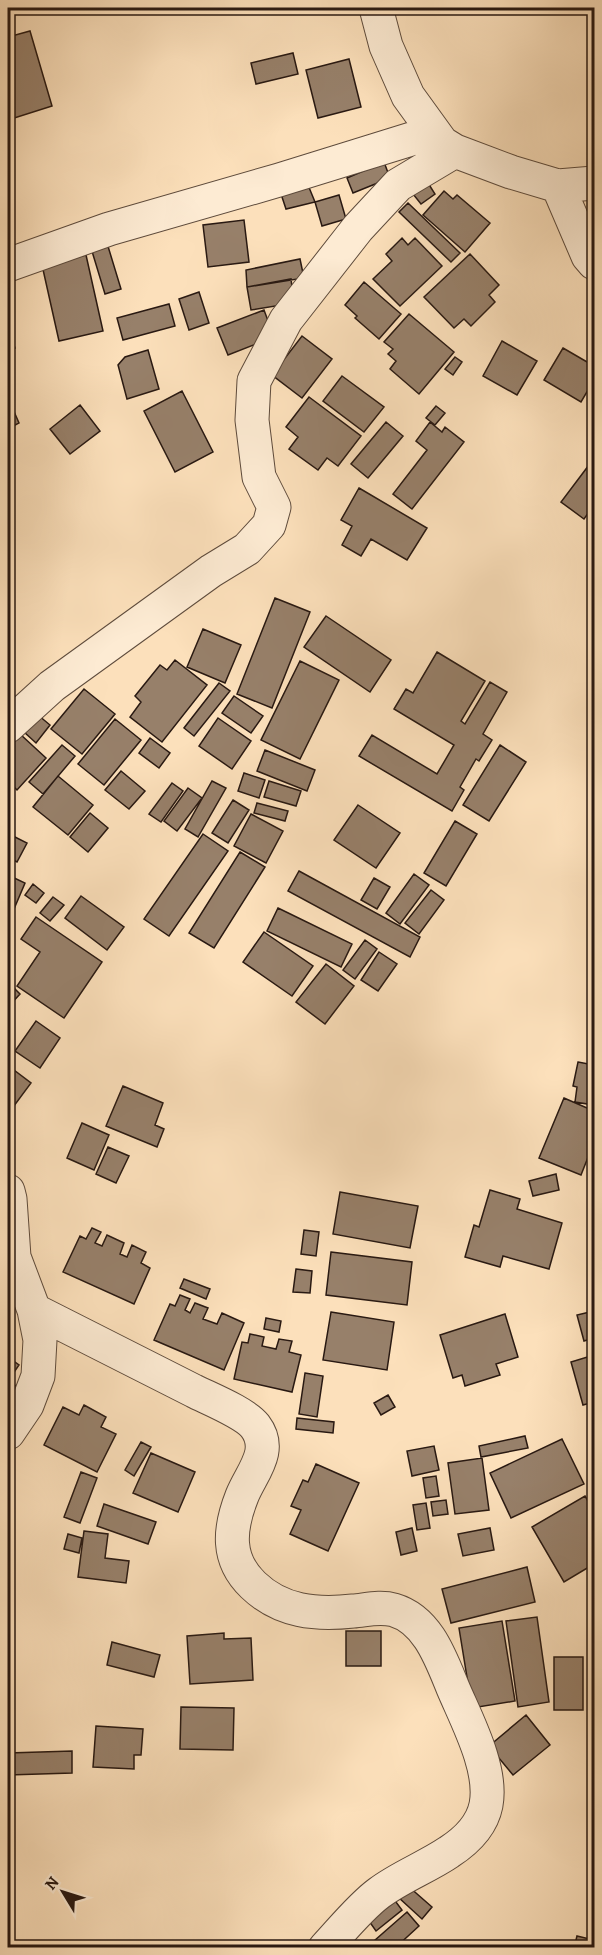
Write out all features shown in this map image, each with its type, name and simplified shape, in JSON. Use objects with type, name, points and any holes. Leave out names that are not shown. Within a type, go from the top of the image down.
[{"type":"street","points":[[376,8],[386,46],[408,96],[444,142],[511,172],[558,186],[594,183]]},
{"type":"street","points":[[8,265],[109,229],[279,180],[444,142]]},
{"type":"street","points":[[8,726],[52,686],[211,571],[247,549],[269,525],[274,507],[259,477],[252,420],[254,381],[286,320],[358,228],[398,185],[444,142]]},
{"type":"street","points":[[558,186],[584,248],[594,263]]},
{"type":"street","points":[[8,1191],[21,1303],[40,1340],[38,1376],[27,1405],[8,1433]]},
{"type":"street","points":[[21,1303],[249,1419],[256,1428],[263,1445],[261,1461],[242,1496],[234,1523],[231,1545],[238,1566],[253,1585],[277,1603],[303,1612],[339,1613],[380,1608],[395,1610],[424,1631],[436,1648],[479,1750],[485,1778],[486,1805],[475,1831],[450,1852],[379,1893],[325,1947]]},
{"type":"building","points":[[30,31],[52,106],[8,120],[8,37]]},
{"type":"building","points":[[293,53],[298,74],[256,84],[251,63]]},
{"type":"building","points":[[349,59],[361,107],[318,118],[306,70]]},
{"type":"building","points":[[384,162],[390,178],[353,193],[347,178]]},
{"type":"building","points":[[428,183],[435,194],[421,204],[413,194]]},
{"type":"building","points":[[308,185],[315,202],[286,209],[281,194]]},
{"type":"building","points":[[444,191],[453,199],[457,195],[490,223],[465,252],[423,215]]},
{"type":"building","points":[[339,195],[346,219],[322,226],[315,202]]},
{"type":"building","points":[[408,203],[460,253],[451,262],[399,212]]},
{"type":"building","points":[[244,220],[249,262],[208,267],[203,225]]},
{"type":"building","points":[[402,238],[408,245],[415,238],[442,266],[400,306],[373,279],[392,261],[386,254]]},
{"type":"building","points":[[107,243],[121,289],[105,294],[91,248]]},
{"type":"building","points":[[470,254],[499,285],[489,295],[495,302],[471,326],[464,319],[454,328],[424,297]]},
{"type":"building","points":[[86,255],[103,331],[59,341],[42,265]]},
{"type":"building","points":[[300,259],[304,278],[247,287],[246,270]]},
{"type":"building","points":[[291,279],[294,303],[251,310],[247,287]]},
{"type":"building","points":[[364,282],[401,314],[379,339],[355,318],[357,316],[345,305]]},
{"type":"building","points":[[199,292],[209,323],[189,330],[179,299]]},
{"type":"building","points":[[169,304],[175,326],[123,340],[117,318]]},
{"type":"building","points":[[264,310],[274,337],[228,355],[217,328]]},
{"type":"building","points":[[409,314],[454,352],[419,394],[390,369],[396,361],[388,354],[393,349],[384,342]]},
{"type":"building","points":[[8,326],[15,348],[8,351]]},
{"type":"building","points":[[302,336],[332,359],[302,398],[272,375]]},
{"type":"building","points":[[502,341],[537,361],[517,395],[483,376]]},
{"type":"building","points":[[563,348],[594,366],[594,380],[581,402],[544,380]]},
{"type":"building","points":[[148,350],[159,389],[127,399],[118,365],[125,357]]},
{"type":"building","points":[[455,357],[462,362],[453,375],[445,369]]},
{"type":"building","points":[[342,376],[384,407],[364,432],[323,401]]},
{"type":"building","points":[[182,391],[213,452],[175,472],[144,411]]},
{"type":"building","points":[[309,397],[361,436],[338,466],[327,458],[318,470],[289,449],[298,437],[286,427]]},
{"type":"building","points":[[8,398],[19,423],[8,429]]},
{"type":"building","points":[[80,405],[100,431],[70,454],[50,429]]},
{"type":"building","points":[[436,406],[445,413],[435,425],[426,418]]},
{"type":"building","points":[[386,422],[403,436],[368,478],[351,464]]},
{"type":"building","points":[[430,422],[442,432],[445,427],[464,442],[412,509],[393,494],[427,450],[416,441]]},
{"type":"building","points":[[592,461],[594,463],[594,505],[584,519],[561,502]]},
{"type":"building","points":[[359,488],[427,528],[407,560],[371,539],[361,556],[342,545],[352,526],[341,520]]},
{"type":"building","points":[[275,598],[310,612],[272,708],[237,694]]},
{"type":"building","points":[[326,616],[391,660],[370,692],[304,647]]},
{"type":"building","points":[[203,629],[241,645],[225,683],[187,667]]},
{"type":"building","points":[[437,652],[485,681],[461,721],[465,724],[490,682],[507,692],[483,734],[492,740],[479,761],[476,759],[460,787],[464,790],[452,811],[359,756],[372,735],[437,774],[454,745],[394,709],[406,689],[413,693]]},
{"type":"building","points":[[175,660],[207,685],[162,742],[130,717],[141,702],[135,696],[160,665],[167,670]]},
{"type":"building","points":[[300,661],[339,680],[300,759],[261,740]]},
{"type":"building","points":[[219,683],[230,691],[194,736],[184,728]]},
{"type":"building","points":[[84,689],[115,714],[82,754],[51,729]]},
{"type":"building","points":[[234,696],[263,716],[251,733],[222,713]]},
{"type":"building","points":[[38,715],[50,725],[36,743],[24,732]]},
{"type":"building","points":[[218,718],[251,741],[232,769],[199,746]]},
{"type":"building","points":[[115,719],[141,740],[104,785],[78,764]]},
{"type":"building","points":[[20,734],[46,758],[17,790],[8,781],[8,747]]},
{"type":"building","points":[[150,738],[170,753],[159,768],[139,753]]},
{"type":"building","points":[[62,745],[75,756],[43,794],[29,782]]},
{"type":"building","points":[[500,745],[526,762],[489,821],[463,805]]},
{"type":"building","points":[[265,750],[315,770],[307,791],[257,771]]},
{"type":"building","points":[[121,771],[145,791],[129,809],[105,790]]},
{"type":"building","points":[[244,773],[265,780],[259,798],[238,791]]},
{"type":"building","points":[[58,776],[93,805],[68,835],[33,807]]},
{"type":"building","points":[[212,781],[226,788],[198,837],[185,829]]},
{"type":"building","points":[[269,781],[301,791],[296,806],[264,797]]},
{"type":"building","points":[[172,783],[183,791],[161,822],[149,814]]},
{"type":"building","points":[[188,788],[202,798],[177,831],[164,821]]},
{"type":"building","points":[[233,800],[249,810],[228,843],[212,833]]},
{"type":"building","points":[[257,803],[288,811],[285,821],[254,813]]},
{"type":"building","points":[[358,805],[400,833],[376,868],[334,840]]},
{"type":"building","points":[[90,813],[108,828],[88,852],[70,837]]},
{"type":"building","points":[[251,814],[283,831],[266,863],[234,846]]},
{"type":"building","points":[[455,821],[477,834],[446,886],[424,873]]},
{"type":"building","points":[[203,834],[228,851],[169,936],[144,919]]},
{"type":"building","points":[[13,836],[27,843],[17,862],[8,857],[8,845]]},
{"type":"building","points":[[240,852],[265,867],[214,948],[189,933]]},
{"type":"building","points":[[299,871],[420,937],[410,957],[288,891]]},
{"type":"building","points":[[414,874],[429,885],[400,924],[386,913]]},
{"type":"building","points":[[8,875],[25,883],[14,909],[8,906]]},
{"type":"building","points":[[374,878],[390,887],[377,909],[361,900]]},
{"type":"building","points":[[33,884],[44,893],[36,903],[25,895]]},
{"type":"building","points":[[431,890],[444,900],[419,934],[405,923]]},
{"type":"building","points":[[81,896],[124,927],[107,950],[65,918]]},
{"type":"building","points":[[53,897],[64,905],[50,921],[40,913]]},
{"type":"building","points":[[278,908],[352,944],[341,967],[267,931]]},
{"type":"building","points":[[36,917],[102,962],[64,1018],[17,986],[40,952],[21,939]]},
{"type":"building","points":[[264,932],[313,966],[292,996],[243,962]]},
{"type":"building","points":[[365,940],[377,949],[355,979],[343,970]]},
{"type":"building","points":[[379,952],[397,964],[378,991],[361,980]]},
{"type":"building","points":[[326,964],[354,986],[325,1024],[296,1002]]},
{"type":"building","points":[[8,982],[20,994],[8,1007]]},
{"type":"building","points":[[36,1021],[60,1038],[40,1068],[15,1051]]},
{"type":"building","points":[[578,1062],[594,1065],[594,1105],[575,1102],[577,1087],[573,1086]]},
{"type":"building","points":[[10,1067],[31,1083],[8,1114],[8,1070]]},
{"type":"building","points":[[123,1086],[163,1103],[155,1125],[164,1129],[157,1147],[106,1126]]},
{"type":"building","points":[[564,1098],[594,1111],[594,1142],[581,1175],[539,1158]]},
{"type":"building","points":[[82,1123],[109,1135],[94,1170],[67,1158]]},
{"type":"building","points":[[108,1147],[129,1156],[116,1183],[96,1174]]},
{"type":"building","points":[[556,1174],[559,1190],[533,1196],[529,1181]]},
{"type":"building","points":[[490,1190],[520,1199],[517,1209],[562,1223],[549,1269],[503,1256],[500,1267],[465,1257],[474,1225],[479,1227]]},
{"type":"building","points":[[340,1192],[418,1206],[410,1248],[333,1234]]},
{"type":"building","points":[[92,1228],[101,1232],[95,1243],[102,1246],[107,1235],[124,1243],[120,1254],[127,1257],[132,1245],[146,1252],[141,1263],[150,1268],[134,1304],[63,1272],[80,1236],[86,1239]]},
{"type":"building","points":[[304,1230],[319,1232],[316,1256],[301,1254]]},
{"type":"building","points":[[331,1252],[412,1262],[407,1305],[326,1295]]},
{"type":"building","points":[[296,1269],[312,1271],[310,1293],[293,1292]]},
{"type":"building","points":[[184,1279],[210,1289],[206,1299],[180,1288]]},
{"type":"building","points":[[180,1295],[190,1299],[185,1310],[190,1313],[195,1303],[208,1308],[203,1319],[217,1324],[222,1313],[244,1323],[224,1370],[154,1340],[170,1304],[175,1306]]},
{"type":"building","points":[[594,1311],[594,1338],[584,1341],[577,1315]]},
{"type":"building","points":[[331,1312],[394,1322],[387,1370],[323,1360]]},
{"type":"building","points":[[505,1314],[518,1357],[496,1364],[500,1375],[465,1386],[462,1375],[453,1378],[440,1335]]},
{"type":"building","points":[[266,1318],[281,1321],[279,1332],[264,1329]]},
{"type":"building","points":[[250,1334],[264,1337],[262,1346],[276,1349],[279,1339],[292,1341],[289,1352],[301,1355],[292,1392],[234,1379],[242,1342],[248,1343]]},
{"type":"building","points":[[594,1355],[594,1402],[583,1405],[571,1362]]},
{"type":"building","points":[[8,1357],[19,1365],[8,1381]]},
{"type":"building","points":[[305,1373],[323,1376],[317,1417],[299,1414]]},
{"type":"building","points":[[8,1381],[16,1386],[8,1399]]},
{"type":"building","points":[[388,1395],[395,1407],[381,1415],[374,1403]]},
{"type":"building","points":[[84,1405],[106,1417],[101,1427],[116,1434],[97,1472],[44,1445],[63,1407],[79,1415]]},
{"type":"building","points":[[297,1418],[334,1422],[333,1433],[296,1429]]},
{"type":"building","points":[[525,1436],[528,1448],[481,1457],[479,1446]]},
{"type":"building","points":[[562,1439],[584,1484],[511,1518],[490,1473]]},
{"type":"building","points":[[141,1442],[151,1447],[134,1476],[125,1470]]},
{"type":"building","points":[[434,1446],[439,1470],[412,1476],[407,1451]]},
{"type":"building","points":[[151,1453],[195,1472],[178,1512],[133,1493]]},
{"type":"building","points":[[482,1458],[489,1510],[455,1514],[448,1463]]},
{"type":"building","points":[[316,1464],[359,1483],[328,1551],[290,1534],[301,1510],[291,1506],[303,1480],[308,1482]]},
{"type":"building","points":[[81,1472],[97,1478],[80,1523],[64,1517]]},
{"type":"building","points":[[436,1476],[439,1496],[426,1498],[423,1478]]},
{"type":"building","points":[[585,1496],[594,1511],[594,1564],[564,1582],[532,1527]]},
{"type":"building","points":[[446,1500],[448,1514],[433,1516],[431,1502]]},
{"type":"building","points":[[426,1503],[430,1528],[417,1530],[413,1505]]},
{"type":"building","points":[[104,1504],[156,1522],[148,1544],[97,1526]]},
{"type":"building","points":[[412,1528],[417,1551],[401,1555],[396,1532]]},
{"type":"building","points":[[490,1528],[494,1550],[463,1556],[458,1534]]},
{"type":"building","points":[[84,1531],[108,1534],[105,1558],[129,1561],[126,1583],[78,1577]]},
{"type":"building","points":[[68,1534],[82,1538],[79,1553],[64,1549]]},
{"type":"building","points":[[527,1567],[535,1602],[451,1623],[442,1589]]},
{"type":"building","points":[[537,1617],[549,1702],[518,1707],[506,1621]]},
{"type":"building","points":[[502,1621],[515,1701],[472,1708],[459,1628]]},
{"type":"building","points":[[346,1631],[381,1631],[381,1666],[346,1666]]},
{"type":"building","points":[[224,1633],[224,1639],[251,1638],[253,1680],[190,1684],[187,1636]]},
{"type":"building","points":[[112,1642],[160,1655],[154,1677],[107,1665]]},
{"type":"building","points":[[554,1657],[583,1657],[583,1710],[554,1710]]},
{"type":"building","points":[[181,1707],[234,1708],[233,1750],[180,1749]]},
{"type":"building","points":[[526,1715],[550,1745],[513,1775],[489,1746]]},
{"type":"building","points":[[96,1726],[143,1729],[141,1755],[134,1755],[134,1769],[93,1767]]},
{"type":"building","points":[[72,1751],[72,1773],[8,1775],[8,1753]]},
{"type":"building","points":[[408,1886],[432,1907],[422,1919],[398,1897]]},
{"type":"building","points":[[390,1894],[402,1910],[376,1931],[364,1914]]},
{"type":"building","points":[[407,1912],[419,1926],[395,1948],[366,1948]]},
{"type":"building","points":[[577,1936],[594,1940],[594,1948],[574,1948]]}]
